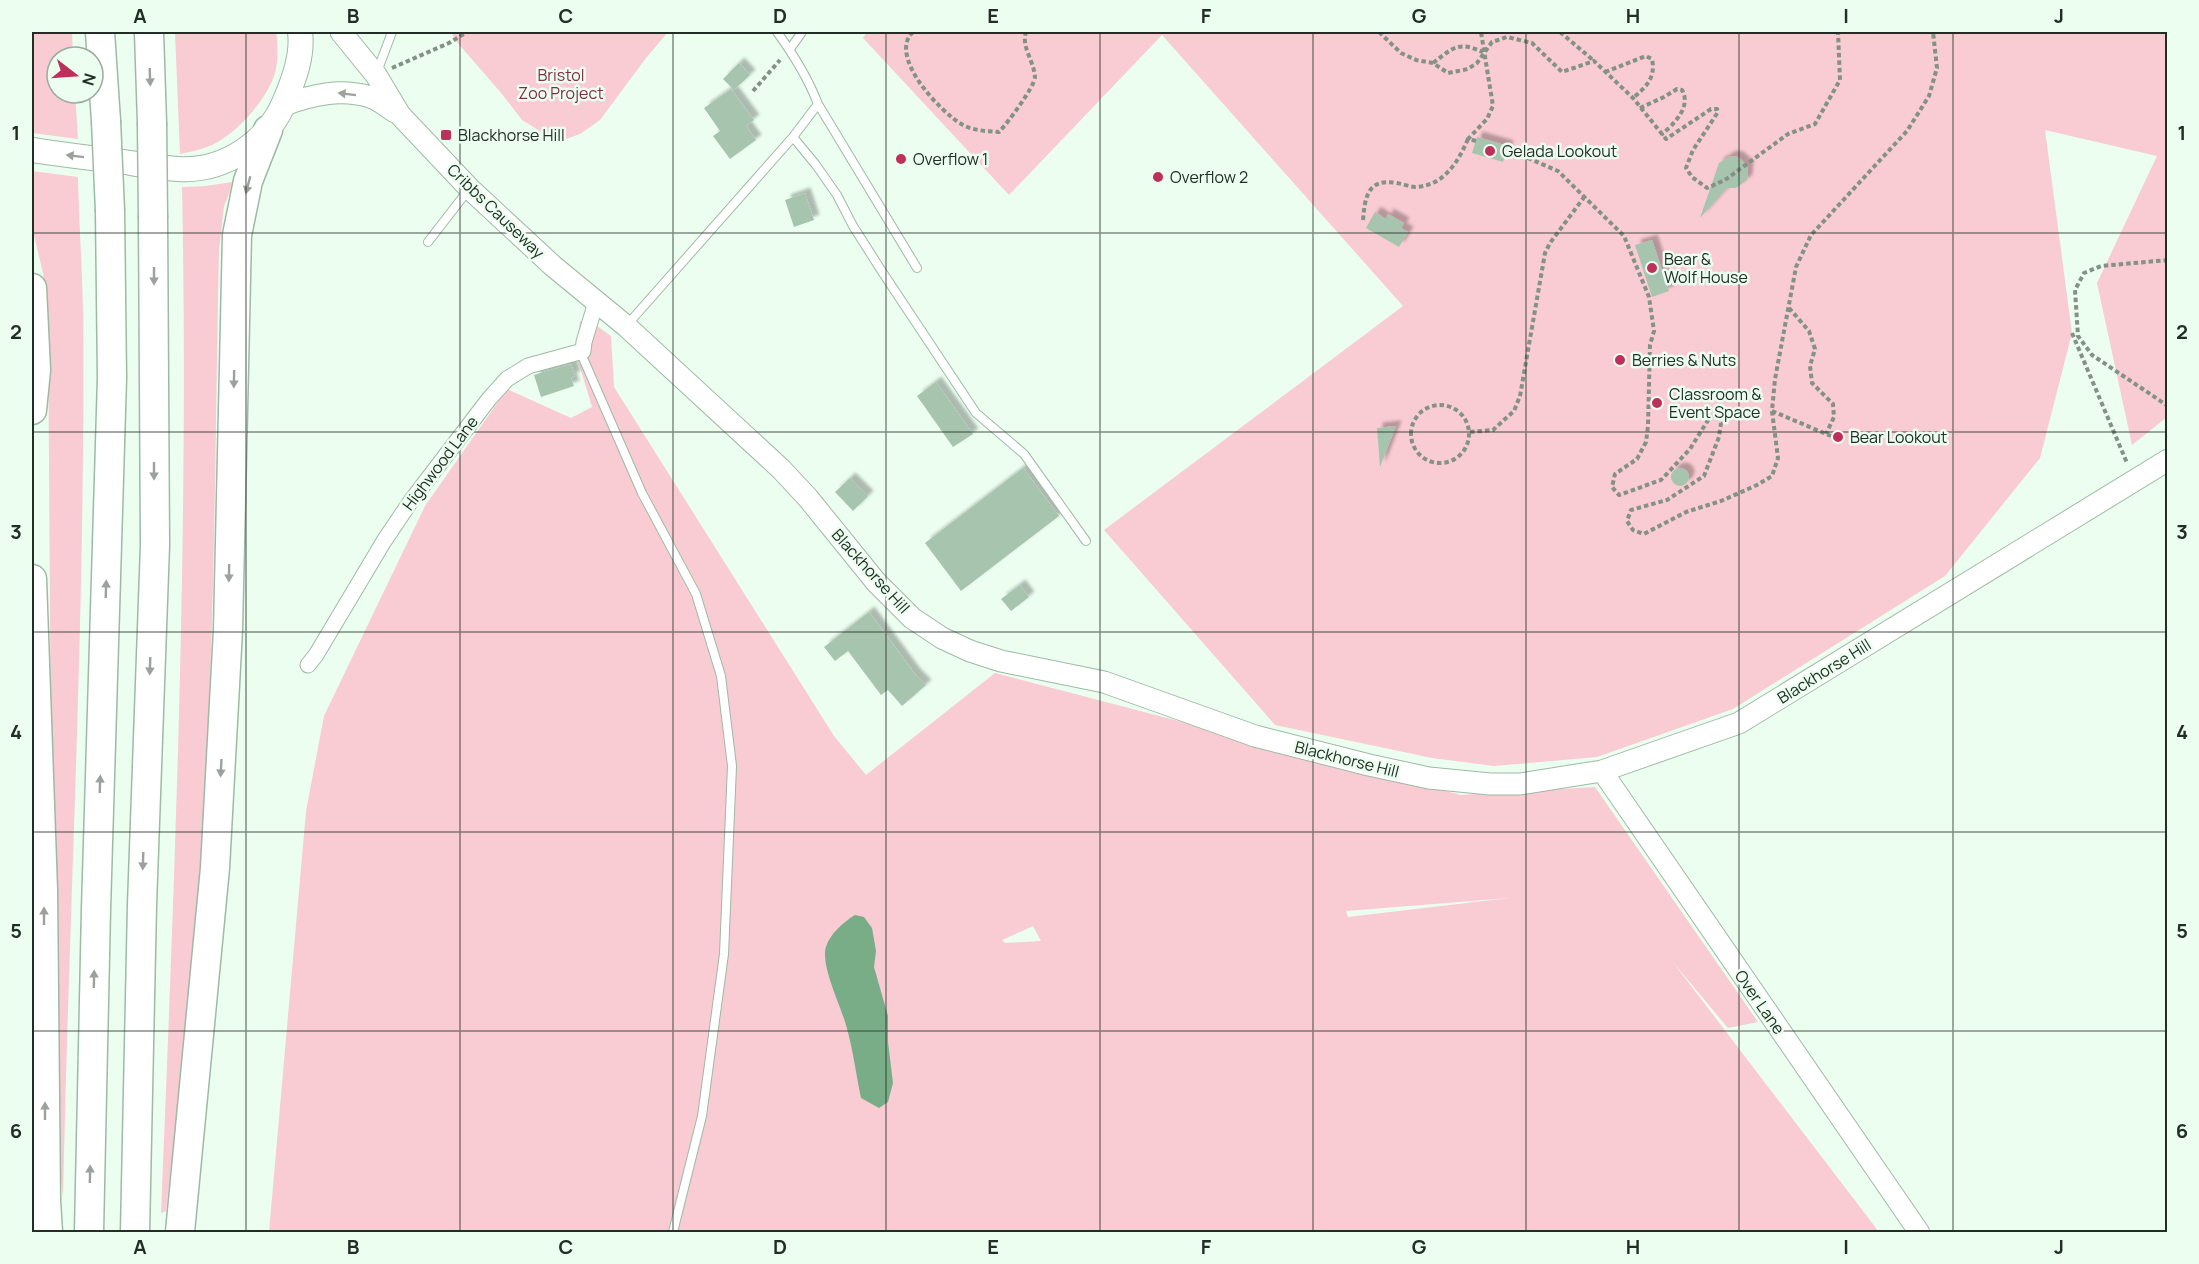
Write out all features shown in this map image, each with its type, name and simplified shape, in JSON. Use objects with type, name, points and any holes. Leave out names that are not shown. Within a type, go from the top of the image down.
[{"type":"highway","points":[[89,1233],[96,897],[112,378],[110,211],[100,32]]},
{"type":"highway","points":[[135,1233],[142,905],[155,545],[152,123],[149,32]]},
{"type":"highway","points":[[180,1233],[215,868],[228,630],[237,235],[248,181],[268,130]]},
{"type":"highway","points":[[32,288],[36,370],[32,410]]},
{"type":"highway","points":[[32,579],[44,890],[48,1233]]},
{"type":"main road","points":[[32,150],[180,169],[207,166],[229,159],[245,151],[278,118],[295,76],[302,44],[300,32]]},
{"type":"main road","name":"Cribbs Causeway","points":[[341,32],[376,75],[400,115],[470,189],[553,266],[596,302]]},
{"type":"main road","name":"Cribbs Causeway","points":[[284,105],[309,96],[334,92],[371,97],[400,115]]},
{"type":"main road","name":"Blackhorse Hill","points":[[596,302],[627,326],[781,469],[808,498],[876,582],[912,618],[942,638],[1000,661],[1104,682],[1255,736],[1429,778],[1490,784],[1520,784],[1602,771],[1739,723],[2168,460]]},
{"type":"street","points":[[583,351],[596,302]]},
{"type":"street","name":"Highwood Lane","points":[[308,665],[411,501],[489,399],[507,379],[528,366],[583,351]]},
{"type":"street","name":"Over Lane","points":[[1602,771],[1919,1233]]},
{"type":"lane","points":[[376,75],[392,32]]},
{"type":"lane","points":[[777,32],[790,49],[813,90],[818,104],[917,268]]},
{"type":"lane","points":[[790,49],[802,32]]},
{"type":"lane","points":[[627,326],[794,137],[818,104]]},
{"type":"lane","points":[[794,137],[837,195],[876,261],[976,413],[1024,454],[1086,542]]},
{"type":"lane","points":[[428,242],[470,189]]},
{"type":"lane","points":[[583,351],[583,358],[642,493],[696,594],[721,676],[732,766],[724,954],[702,1116],[673,1233]]},
{"type":"path","points":[[376,75],[449,43],[467,32]]},
{"type":"path","points":[[913,32],[906,46],[913,73],[940,108],[963,124],[999,132],[1010,120],[1035,79],[1024,40],[1026,32]]},
{"type":"path","points":[[1379,32],[1401,53],[1416,60],[1433,63],[1448,73],[1468,69],[1477,63],[1492,42],[1507,38],[1532,43],[1562,72],[1594,61]]},
{"type":"path","points":[[1363,220],[1365,198],[1375,185],[1384,181],[1416,187],[1432,183],[1447,175],[1460,158],[1468,139],[1487,119],[1493,106],[1481,32]]},
{"type":"path","points":[[1560,32],[1633,98],[1666,139],[1711,109],[1717,109],[1718,112],[1693,150],[1686,168],[1692,177],[1707,188],[1749,164],[1788,134],[1815,124],[1840,80],[1838,32]]},
{"type":"path","points":[[1507,149],[1558,171],[1624,236],[1649,297],[1654,331],[1650,345],[1646,442],[1637,459],[1615,474],[1612,487],[1619,495],[1661,480],[1690,449],[1710,417],[1716,415],[1721,423],[1719,437],[1704,476],[1667,500],[1631,510],[1627,521],[1633,530],[1644,534],[1686,512],[1721,501],[1772,476],[1778,458],[1772,411],[1775,379],[1796,267],[1811,235],[1907,131],[1929,96],[1937,68],[1933,32]]},
{"type":"path","points":[[1433,63],[1455,46],[1468,45],[1483,52]]},
{"type":"path","points":[[753,91],[790,49]]},
{"type":"path","points":[[1604,72],[1646,56],[1652,59],[1654,69],[1652,77],[1648,85],[1633,98]]},
{"type":"path","points":[[1640,108],[1677,88],[1682,90],[1685,95],[1680,114],[1674,124],[1661,135]]},
{"type":"path","points":[[1468,139],[1476,141]]},
{"type":"path","points":[[1470,432],[1493,430],[1514,411],[1520,396],[1545,253],[1585,196]]},
{"type":"path","points":[[2168,260],[2101,266],[2084,273],[2075,290],[2078,336],[2092,355],[2168,406]]},
{"type":"path","points":[[1789,308],[1809,331],[1815,349],[1810,366],[1812,383],[1833,404],[1834,417],[1826,434]]},
{"type":"path","points":[[2072,333],[2134,480]]},
{"type":"path","points":[[1438,404],[1449,406],[1460,412],[1467,421],[1470,432],[1468,444],[1462,454],[1453,461],[1442,464],[1430,462],[1420,456],[1413,447],[1410,436],[1412,424],[1418,415],[1427,407],[1438,404]]},
{"type":"path","points":[[1772,411],[1831,436]]},
{"type":"green space","points":[[32,32],[72,32],[73,45],[45,45],[45,105],[76,105],[78,139],[32,133]]},
{"type":"green space","points":[[175,32],[276,32],[277,45],[277,64],[272,80],[267,92],[250,115],[218,142],[180,154]]},
{"type":"green space","name":"Bristol Zoo Project","points":[[451,32],[668,32],[600,120],[580,134],[566,139],[551,138],[522,120]]},
{"type":"green space","points":[[867,32],[2167,32],[2167,417],[2132,445],[2097,283],[2157,156],[2045,130],[2072,333],[2040,458],[1945,576],[1733,709],[1597,757],[1494,766],[1432,758],[1275,725],[1104,530],[1403,306],[1162,35],[1009,195],[863,38]]},
{"type":"green space","points":[[32,171],[78,177],[83,293],[80,643],[63,1198],[58,1154],[52,919],[48,307],[32,227]]},
{"type":"green space","points":[[232,182],[224,206],[219,250],[213,601],[201,861],[188,1011],[166,1211],[161,1213],[176,828],[182,572],[184,315],[182,187]]},
{"type":"green space","points":[[580,321],[594,324],[611,336],[614,387],[834,736],[866,775],[995,673],[1461,795],[1595,787],[1758,1022],[1728,1028],[1672,961],[1879,1232],[269,1232],[306,811],[324,716],[425,506],[507,389],[571,418],[592,407],[576,354]],"holes":[[[1509,898],[1348,917],[1346,911]],[[1033,926],[1041,941],[1005,943],[1002,940]]]},
{"type":"shaded area","points":[[855,915],[864,917],[872,928],[876,951],[874,967],[888,1016],[888,1042],[893,1083],[888,1102],[879,1108],[861,1098],[853,1052],[830,980],[825,954],[831,937]]},
{"type":"building","points":[[739,63],[750,75],[734,90],[723,79]]},
{"type":"building","points":[[731,89],[754,120],[746,126],[756,140],[730,159],[713,136],[720,131],[704,108]]},
{"type":"building","name":"Gelada Lookout","points":[[1477,137],[1508,146],[1503,162],[1472,153]]},
{"type":"building","points":[[1731,156],[1738,157],[1748,166],[1747,180],[1736,188],[1727,188],[1700,218],[1719,163]]},
{"type":"building","points":[[805,193],[814,220],[794,227],[785,200]]},
{"type":"building","points":[[1375,212],[1386,219],[1388,214],[1404,223],[1401,228],[1408,232],[1399,247],[1366,228]]},
{"type":"building","name":"Bear & Wolf House","points":[[1652,240],[1669,291],[1652,297],[1635,245]]},
{"type":"building","points":[[571,364],[575,376],[571,378],[574,386],[541,397],[534,375]]},
{"type":"building","points":[[936,382],[973,434],[953,447],[917,396]]},
{"type":"building","points":[[1396,426],[1380,467],[1377,428]]},
{"type":"building","points":[[1023,468],[1059,516],[961,591],[925,543]]},
{"type":"building","points":[[1676,468],[1684,468],[1689,473],[1687,484],[1676,486],[1671,481],[1671,473]]},
{"type":"building","points":[[850,478],[868,496],[853,511],[835,492]]},
{"type":"building","points":[[1020,585],[1029,597],[1011,611],[1001,599]]},
{"type":"building","points":[[869,612],[915,674],[926,685],[902,706],[888,690],[881,695],[848,651],[835,661],[824,647]]},
{"type":"place","name":"Blackhorse Hill","points":[[446,135]]},
{"type":"place","name":"Gelada Lookout","points":[[1490,151]]},
{"type":"place","name":"Overflow 1","points":[[901,159]]},
{"type":"place","name":"Overflow 2","points":[[1158,177]]},
{"type":"place","name":"Bear & Wolf House","points":[[1652,268]]},
{"type":"place","name":"Berries & Nuts","points":[[1620,360]]},
{"type":"place","name":"Classroom & Event Space","points":[[1657,403]]},
{"type":"place","name":"Bear Lookout","points":[[1838,437]]}]
